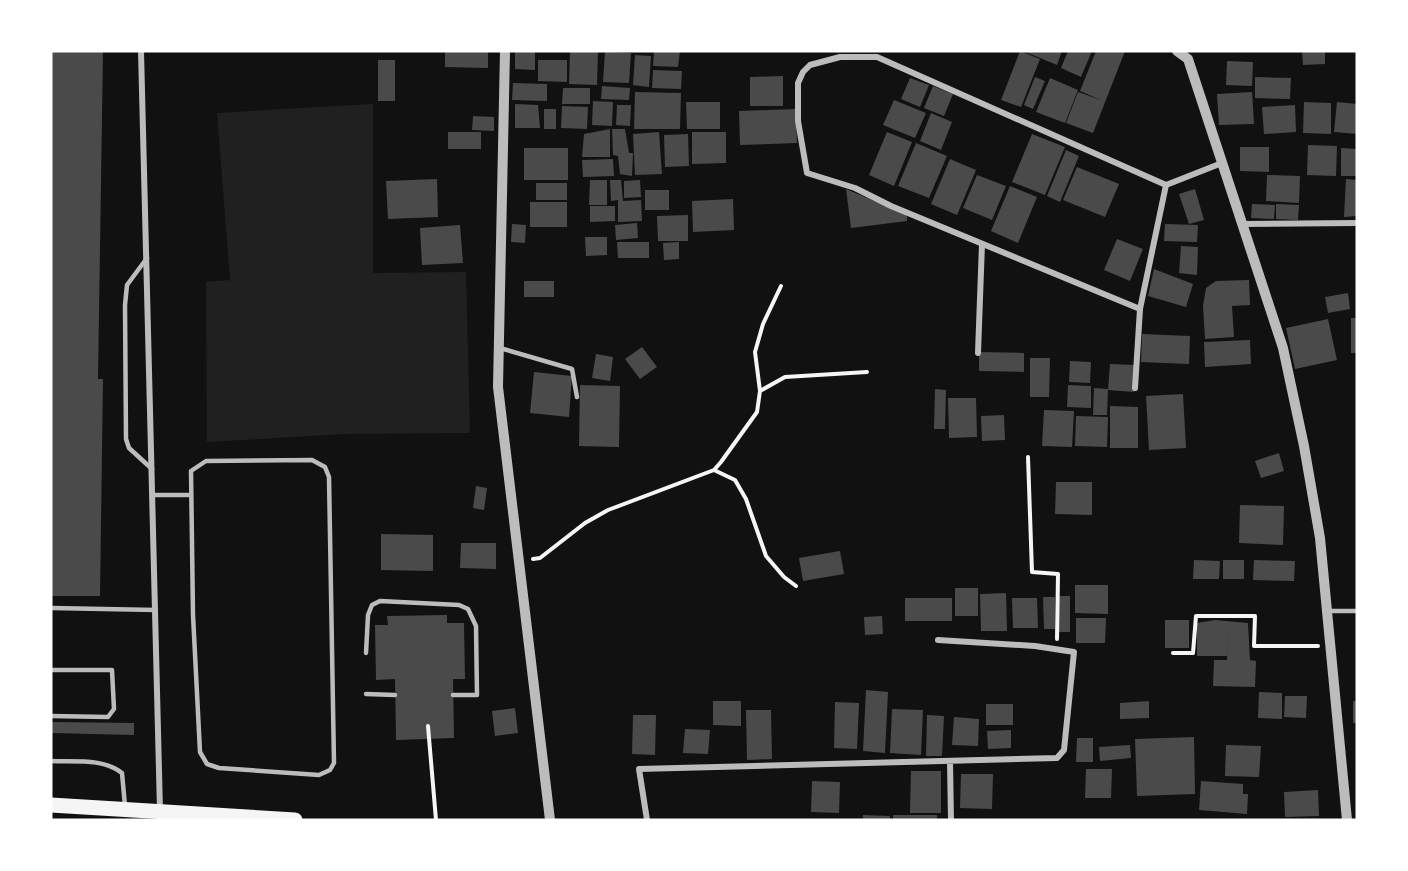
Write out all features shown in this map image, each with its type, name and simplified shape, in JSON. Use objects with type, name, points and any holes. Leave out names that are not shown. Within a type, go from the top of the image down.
[{"type":"main road","points":[[51,805],[160,811],[195,817],[295,820]]},
{"type":"street","points":[[141,51],[157,610],[160,811]]},
{"type":"street","points":[[505,51],[497,348],[504,452],[520,561],[535,711],[550,820]]},
{"type":"street","points":[[1177,51],[1188,55],[1283,348],[1318,526],[1347,820]]},
{"type":"street","points":[[1140,309],[982,244],[855,188],[807,173],[798,121],[798,83],[803,72],[810,65],[840,57],[877,57],[1166,185],[1222,163]]},
{"type":"street","points":[[1135,388],[1140,309],[1166,185]]},
{"type":"street","points":[[1242,224],[1357,223]]},
{"type":"street","points":[[978,353],[982,244]]},
{"type":"street","points":[[647,820],[639,769],[1057,758],[1064,750],[1074,652],[939,640]]},
{"type":"street","points":[[950,762],[951,820]]},
{"type":"lane","points":[[147,258],[128,285],[125,305],[126,438],[129,448],[152,469]]},
{"type":"lane","points":[[497,348],[572,369],[577,397]]},
{"type":"lane","points":[[312,460],[325,467],[329,477],[335,748],[334,763],[330,770],[319,775],[219,768],[207,764],[200,752],[191,495],[191,471],[206,461],[312,460]]},
{"type":"lane","points":[[153,495],[191,495]]},
{"type":"lane","points":[[366,653],[368,615],[372,605],[380,601],[459,605],[468,609],[476,627],[477,695],[453,695]]},
{"type":"lane","points":[[51,608],[157,610]]},
{"type":"lane","points":[[1328,611],[1357,610]]},
{"type":"lane","points":[[51,670],[112,670],[114,709],[108,717],[51,716]]},
{"type":"lane","points":[[366,694],[395,695]]},
{"type":"lane","points":[[51,761],[104,763],[114,766],[122,773],[125,809]]},
{"type":"path","points":[[520,561],[540,558],[585,523],[608,510],[714,470],[757,412],[760,391],[755,352],[763,324],[781,286]]},
{"type":"path","points":[[760,391],[785,377],[867,372]]},
{"type":"path","points":[[1028,457],[1032,572],[1058,574],[1057,649]]},
{"type":"path","points":[[714,470],[735,480],[746,499],[766,556],[784,577],[796,586]]},
{"type":"path","points":[[1173,653],[1193,653],[1196,616],[1255,616],[1254,646],[1331,646]]},
{"type":"path","points":[[428,726],[436,820]]},
{"type":"shaded area","points":[[373,104],[373,273],[466,272],[470,433],[344,434],[207,442],[206,282],[230,280],[217,113]]},
{"type":"building","points":[[51,51],[103,51],[98,379],[103,379],[100,596],[51,596]]},
{"type":"building","points":[[445,51],[488,51],[488,68],[445,67]]},
{"type":"building","points":[[515,51],[535,51],[535,70],[515,69]]},
{"type":"building","points":[[570,51],[598,51],[597,85],[569,84]]},
{"type":"building","points":[[654,51],[680,51],[678,67],[653,66]]},
{"type":"building","points":[[1020,51],[1040,59],[1021,107],[1001,100]]},
{"type":"building","points":[[1023,51],[1062,51],[1057,65]]},
{"type":"building","points":[[1068,51],[1092,51],[1081,77],[1061,68]]},
{"type":"building","points":[[1096,51],[1125,51],[1093,133],[1066,123],[1078,92],[1101,100],[1080,91]]},
{"type":"building","points":[[1302,51],[1325,51],[1325,64],[1303,65]]},
{"type":"building","points":[[605,52],[631,53],[629,83],[603,82]]},
{"type":"building","points":[[635,55],[651,56],[649,87],[633,85]]},
{"type":"building","points":[[378,60],[395,60],[395,101],[378,101]]},
{"type":"building","points":[[538,60],[567,60],[567,82],[538,81]]},
{"type":"building","points":[[1227,61],[1253,62],[1252,86],[1226,85]]},
{"type":"building","points":[[653,70],[682,71],[681,89],[652,88]]},
{"type":"building","points":[[783,76],[783,106],[750,106],[750,77]]},
{"type":"building","points":[[1035,77],[1045,81],[1033,109],[1024,105]]},
{"type":"building","points":[[1255,77],[1291,78],[1290,99],[1255,98]]},
{"type":"building","points":[[910,78],[929,85],[920,107],[901,99]]},
{"type":"building","points":[[1050,78],[1078,90],[1065,123],[1036,112]]},
{"type":"building","points":[[513,83],[547,84],[547,101],[512,100]]},
{"type":"building","points":[[602,86],[630,88],[629,100],[601,99]]},
{"type":"building","points":[[933,86],[953,94],[944,116],[924,108]]},
{"type":"building","points":[[563,88],[590,88],[590,104],[562,104]]},
{"type":"building","points":[[635,92],[681,93],[680,129],[634,129]]},
{"type":"building","points":[[1252,92],[1254,124],[1219,125],[1217,94]]},
{"type":"building","points":[[894,100],[926,113],[915,138],[883,125]]},
{"type":"building","points":[[593,101],[613,102],[612,126],[592,125]]},
{"type":"building","points":[[686,102],[720,102],[720,129],[687,129]]},
{"type":"building","points":[[1304,102],[1331,103],[1331,134],[1303,133]]},
{"type":"building","points":[[1337,102],[1357,104],[1357,134],[1334,132]]},
{"type":"building","points":[[515,104],[538,105],[540,128],[515,128]]},
{"type":"building","points":[[617,105],[631,105],[630,126],[616,125]]},
{"type":"building","points":[[1295,105],[1296,132],[1264,134],[1262,107]]},
{"type":"building","points":[[562,106],[588,107],[587,129],[561,128]]},
{"type":"building","points":[[544,109],[556,109],[556,129],[544,129]]},
{"type":"building","points":[[796,109],[797,143],[740,145],[739,111]]},
{"type":"building","points":[[931,113],[952,122],[941,150],[920,141]]},
{"type":"building","points":[[473,116],[494,117],[494,131],[472,130]]},
{"type":"building","points":[[610,129],[610,157],[582,157],[584,134]]},
{"type":"building","points":[[612,129],[625,129],[629,153],[633,153],[632,176],[620,174],[618,156],[613,155]]},
{"type":"building","points":[[448,132],[481,132],[481,149],[448,149]]},
{"type":"building","points":[[659,132],[662,174],[635,175],[633,134]]},
{"type":"building","points":[[692,132],[726,132],[726,163],[692,164]]},
{"type":"building","points":[[887,132],[912,142],[894,186],[869,175]]},
{"type":"building","points":[[688,134],[689,166],[665,167],[664,135]]},
{"type":"building","points":[[1032,134],[1065,147],[1045,195],[1012,182]]},
{"type":"building","points":[[916,143],[947,156],[929,198],[898,186]]},
{"type":"building","points":[[1308,145],[1337,146],[1336,176],[1307,175]]},
{"type":"building","points":[[1240,147],[1269,147],[1269,172],[1240,171]]},
{"type":"building","points":[[524,148],[568,148],[568,180],[524,180]]},
{"type":"building","points":[[1341,148],[1357,149],[1357,176],[1341,176]]},
{"type":"building","points":[[1066,150],[1079,156],[1060,202],[1047,196]]},
{"type":"building","points":[[613,159],[614,176],[583,177],[582,160]]},
{"type":"building","points":[[950,159],[976,170],[957,215],[931,204]]},
{"type":"building","points":[[1077,167],[1119,184],[1105,217],[1063,200]]},
{"type":"building","points":[[977,175],[1006,186],[992,220],[963,208]]},
{"type":"building","points":[[1267,175],[1300,176],[1299,203],[1266,201]]},
{"type":"building","points":[[437,179],[438,217],[388,219],[386,181]]},
{"type":"building","points":[[1346,179],[1357,180],[1357,216],[1344,217]]},
{"type":"building","points":[[590,180],[607,180],[607,205],[589,205]]},
{"type":"building","points":[[610,180],[621,180],[623,201],[641,200],[642,221],[618,222],[618,200],[611,201]]},
{"type":"building","points":[[640,180],[641,197],[624,198],[624,181]]},
{"type":"building","points":[[536,183],[567,183],[567,200],[536,200]]},
{"type":"building","points":[[1010,186],[1037,197],[1018,243],[991,231]]},
{"type":"building","points":[[846,189],[907,215],[907,221],[851,228]]},
{"type":"building","points":[[1195,189],[1204,220],[1189,224],[1179,194]]},
{"type":"building","points":[[645,190],[669,190],[669,210],[645,210]]},
{"type":"building","points":[[733,199],[734,230],[693,232],[692,201]]},
{"type":"building","points":[[530,202],[567,202],[567,227],[530,227]]},
{"type":"building","points":[[1252,204],[1275,205],[1274,219],[1251,218]]},
{"type":"building","points":[[1276,204],[1299,205],[1298,220],[1276,219]]},
{"type":"building","points":[[590,206],[615,206],[615,221],[590,222]]},
{"type":"building","points":[[688,215],[688,241],[658,241],[657,216]]},
{"type":"building","points":[[637,223],[638,238],[616,240],[615,225]]},
{"type":"building","points":[[512,224],[526,225],[525,243],[511,242]]},
{"type":"building","points":[[1165,224],[1198,225],[1197,242],[1164,241]]},
{"type":"building","points":[[460,225],[463,263],[422,265],[420,228]]},
{"type":"building","points":[[585,237],[607,237],[607,255],[586,256]]},
{"type":"building","points":[[1117,239],[1143,249],[1130,281],[1104,270]]},
{"type":"building","points":[[617,242],[649,242],[649,258],[618,258]]},
{"type":"building","points":[[679,242],[679,259],[664,260],[663,243]]},
{"type":"building","points":[[1181,246],[1198,247],[1197,275],[1179,273]]},
{"type":"building","points":[[1154,269],[1193,284],[1186,307],[1148,296]]},
{"type":"building","points":[[1249,280],[1250,305],[1232,306],[1234,337],[1205,339],[1203,306],[1206,288],[1216,281]]},
{"type":"building","points":[[524,281],[554,281],[554,297],[524,297]]},
{"type":"building","points":[[1348,293],[1350,309],[1328,313],[1325,297]]},
{"type":"building","points":[[1351,318],[1357,318],[1357,353],[1351,353]]},
{"type":"building","points":[[1328,319],[1337,360],[1295,369],[1286,328]]},
{"type":"building","points":[[1142,334],[1190,336],[1189,364],[1141,362]]},
{"type":"building","points":[[1250,340],[1251,364],[1205,367],[1204,342]]},
{"type":"building","points":[[642,347],[657,367],[640,379],[625,359]]},
{"type":"building","points":[[979,352],[1024,353],[1024,372],[979,371]]},
{"type":"building","points":[[596,354],[613,357],[610,381],[592,378]]},
{"type":"building","points":[[1030,358],[1050,358],[1049,397],[1030,397]]},
{"type":"building","points":[[1070,361],[1091,362],[1090,383],[1069,382]]},
{"type":"building","points":[[1110,364],[1136,365],[1134,392],[1108,390]]},
{"type":"building","points":[[534,372],[572,376],[569,417],[530,413]]},
{"type":"building","points":[[580,385],[620,386],[619,447],[579,446]]},
{"type":"building","points":[[1068,385],[1091,386],[1091,408],[1067,407]]},
{"type":"building","points":[[1094,388],[1108,389],[1107,415],[1093,415]]},
{"type":"building","points":[[935,389],[946,390],[945,429],[934,429]]},
{"type":"building","points":[[1183,394],[1186,448],[1149,450],[1146,396]]},
{"type":"building","points":[[948,398],[976,398],[977,437],[949,438]]},
{"type":"building","points":[[1110,406],[1138,407],[1138,448],[1110,448]]},
{"type":"building","points":[[1044,410],[1074,411],[1072,447],[1042,446]]},
{"type":"building","points":[[1004,415],[1005,440],[982,441],[981,416]]},
{"type":"building","points":[[1076,416],[1108,417],[1107,447],[1075,446]]},
{"type":"building","points":[[1279,453],[1284,471],[1261,478],[1255,461]]},
{"type":"building","points":[[1056,482],[1092,482],[1092,515],[1055,514]]},
{"type":"building","points":[[476,486],[487,488],[484,510],[473,508]]},
{"type":"building","points":[[1240,505],[1284,506],[1283,545],[1239,543]]},
{"type":"building","points":[[381,534],[433,535],[433,571],[381,570]]},
{"type":"building","points":[[461,543],[496,543],[496,569],[460,568]]},
{"type":"building","points":[[840,551],[844,574],[803,581],[799,558]]},
{"type":"building","points":[[1194,560],[1220,561],[1219,579],[1193,579]]},
{"type":"building","points":[[1223,560],[1244,560],[1244,579],[1223,579]]},
{"type":"building","points":[[1254,560],[1295,561],[1294,581],[1253,580]]},
{"type":"building","points":[[1075,585],[1108,585],[1108,614],[1075,613]]},
{"type":"building","points":[[955,588],[978,588],[978,616],[955,616]]},
{"type":"building","points":[[1006,593],[1007,631],[981,631],[980,594]]},
{"type":"building","points":[[1058,596],[1070,596],[1070,632],[1058,632]]},
{"type":"building","points":[[1043,597],[1055,597],[1055,629],[1044,629]]},
{"type":"building","points":[[905,598],[952,598],[952,621],[905,621]]},
{"type":"building","points":[[1012,598],[1037,598],[1038,628],[1013,628]]},
{"type":"building","points":[[447,615],[447,623],[464,623],[465,679],[453,679],[454,738],[396,740],[395,679],[376,680],[375,625],[388,625],[387,616]]},
{"type":"building","points":[[882,616],[883,634],[865,635],[864,617]]},
{"type":"building","points":[[1076,618],[1106,618],[1105,643],[1076,643]]},
{"type":"building","points":[[1165,620],[1189,620],[1189,648],[1165,648]]},
{"type":"building","points":[[1215,620],[1248,623],[1250,660],[1256,661],[1255,687],[1213,686],[1214,660],[1227,660],[1228,629],[1227,656],[1197,656],[1197,623]]},
{"type":"building","points":[[866,690],[888,692],[885,753],[863,751]]},
{"type":"building","points":[[1259,692],[1282,693],[1282,719],[1258,718]]},
{"type":"building","points":[[1285,696],[1307,696],[1306,718],[1284,717]]},
{"type":"building","points":[[713,701],[741,701],[741,726],[713,725]]},
{"type":"building","points":[[1149,701],[1149,718],[1120,719],[1120,703]]},
{"type":"building","points":[[1353,701],[1357,701],[1357,723],[1353,723]]},
{"type":"building","points":[[835,702],[859,703],[857,749],[834,748]]},
{"type":"building","points":[[986,704],[1013,704],[1013,725],[986,725]]},
{"type":"building","points":[[515,708],[518,733],[495,736],[492,711]]},
{"type":"building","points":[[892,709],[923,710],[921,755],[890,753]]},
{"type":"building","points":[[746,710],[771,710],[772,759],[747,760]]},
{"type":"building","points":[[633,715],[656,715],[655,755],[632,754]]},
{"type":"building","points":[[927,715],[944,716],[942,756],[926,756]]},
{"type":"building","points":[[954,717],[979,719],[978,746],[952,745]]},
{"type":"building","points":[[51,722],[134,723],[134,735],[51,733]]},
{"type":"building","points":[[685,729],[710,730],[708,754],[683,753]]},
{"type":"building","points":[[1011,730],[1011,748],[988,749],[987,731]]},
{"type":"building","points":[[1194,737],[1195,794],[1137,796],[1135,739]]},
{"type":"building","points":[[1077,738],[1093,738],[1093,762],[1076,762]]},
{"type":"building","points":[[1130,745],[1131,758],[1100,761],[1099,747]]},
{"type":"building","points":[[1226,745],[1261,746],[1259,777],[1225,776]]},
{"type":"building","points":[[1086,769],[1112,769],[1111,798],[1085,798]]},
{"type":"building","points":[[911,771],[941,771],[941,813],[910,813]]},
{"type":"building","points":[[961,774],[993,774],[992,809],[960,808]]},
{"type":"building","points":[[812,781],[840,782],[839,813],[811,812]]},
{"type":"building","points":[[1201,781],[1243,784],[1243,794],[1248,794],[1247,814],[1199,810]]},
{"type":"building","points":[[1318,790],[1319,816],[1285,817],[1284,792]]},
{"type":"building","points":[[863,815],[890,816],[890,820],[863,820]]},
{"type":"building","points":[[893,815],[937,815],[937,820],[893,820]]}]
